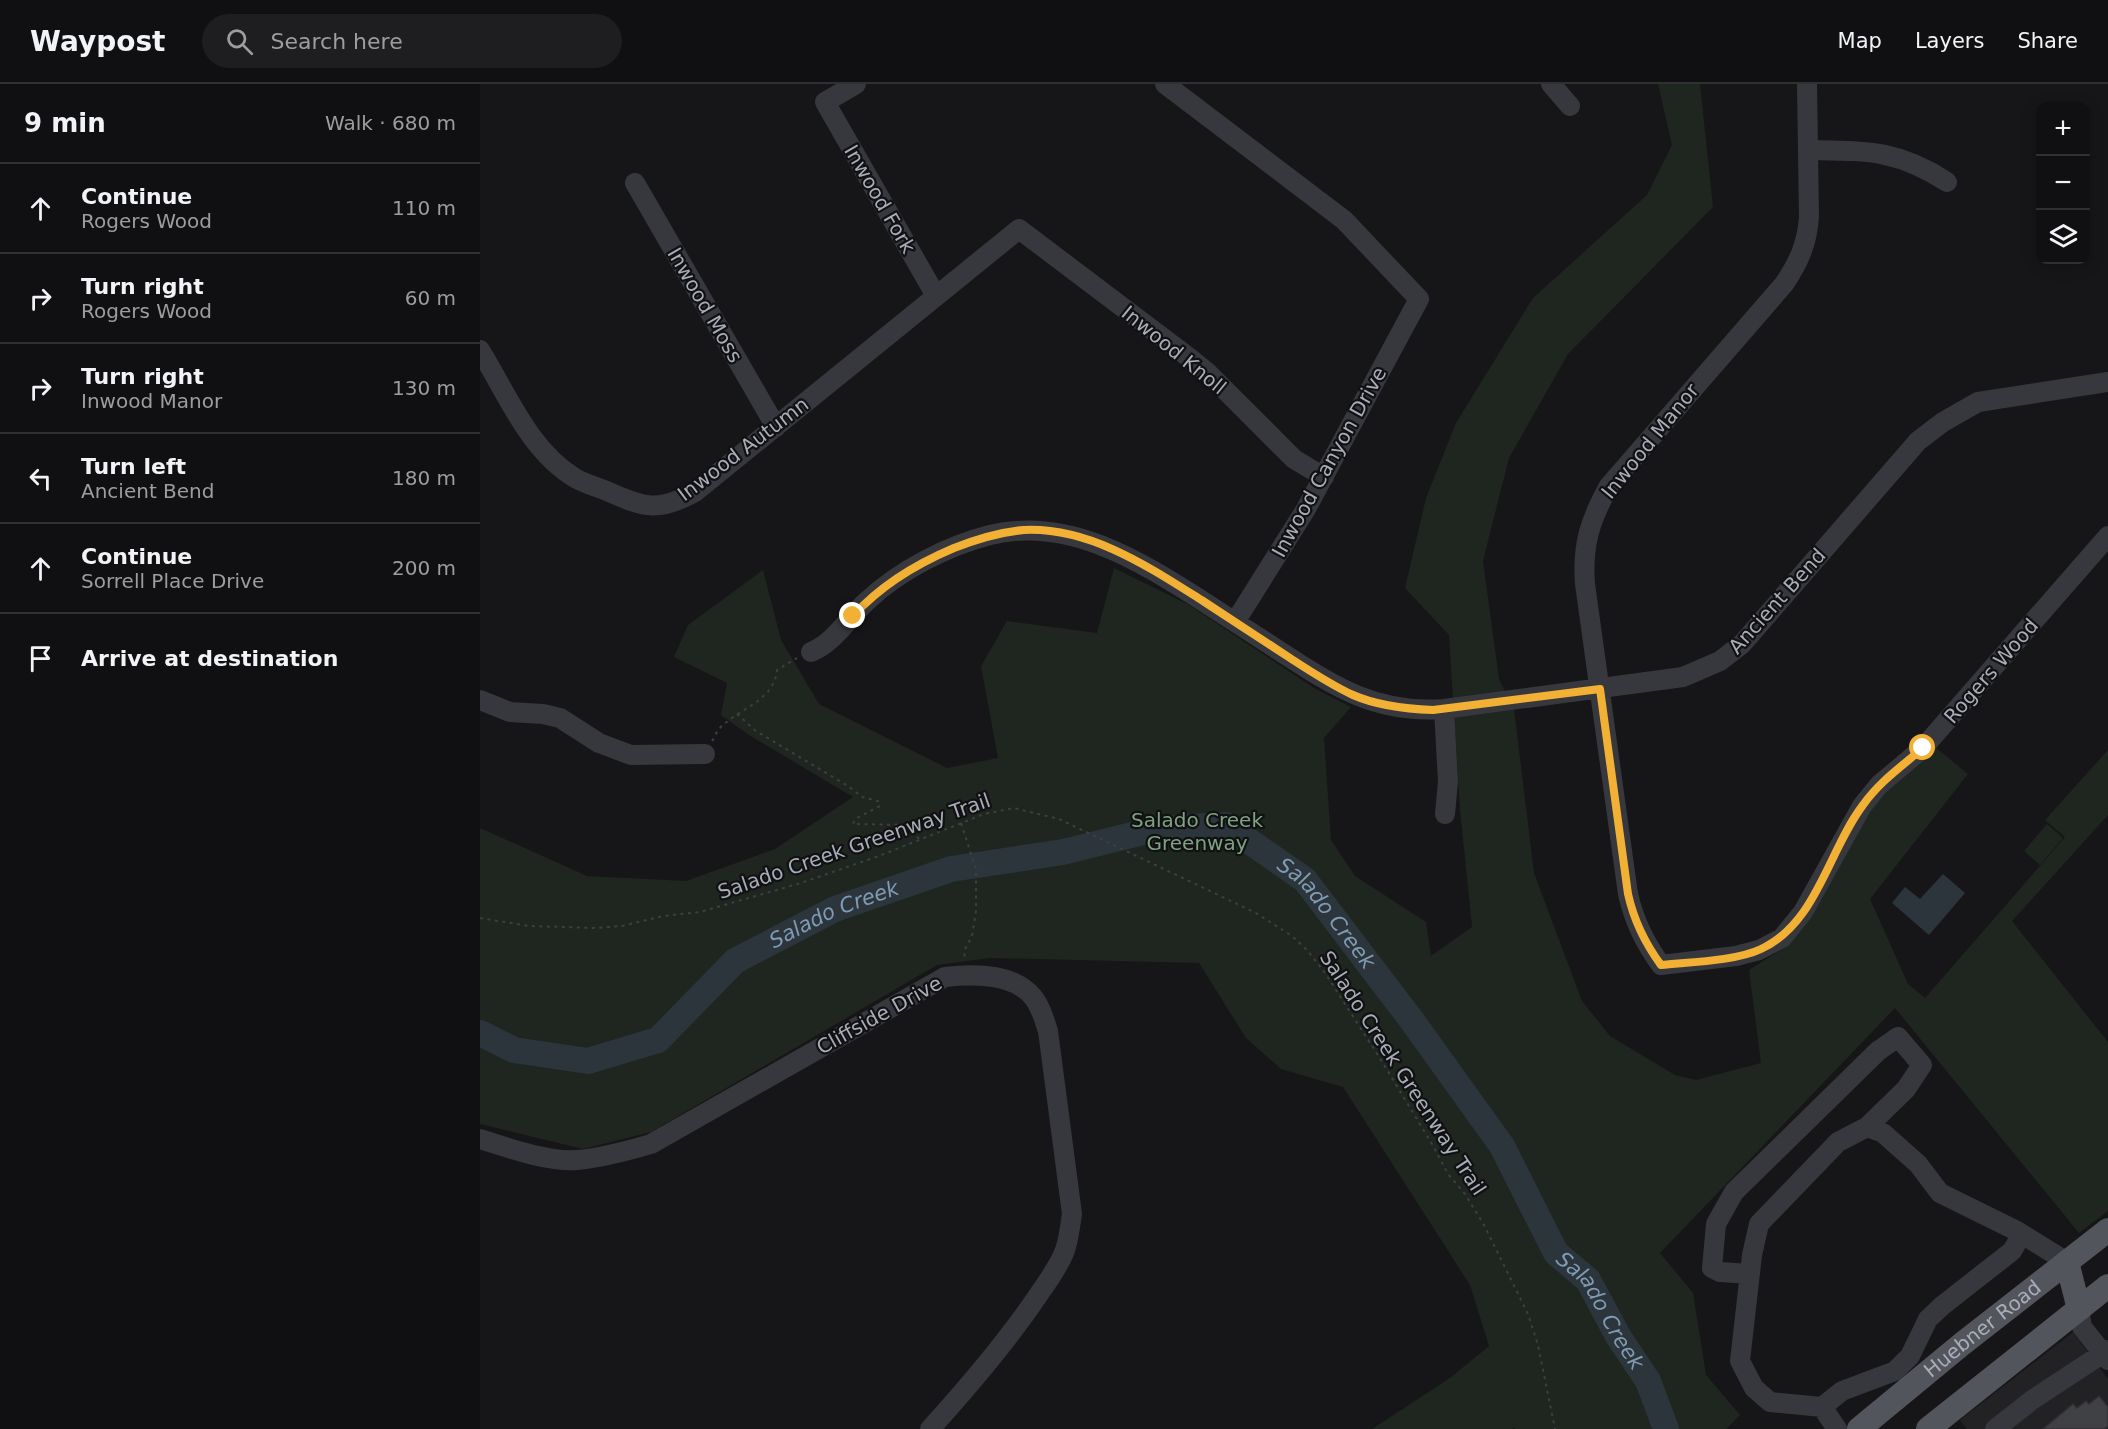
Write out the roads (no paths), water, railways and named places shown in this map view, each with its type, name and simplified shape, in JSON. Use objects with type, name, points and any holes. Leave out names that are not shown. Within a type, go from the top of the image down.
[{"type":"main road","name":"Huebner Road","points":[[1859,1429],[1962,1344],[2108,1230]]},
{"type":"main road","points":[[2067,1262],[2079,1309]]},
{"type":"main road","points":[[1928,1429],[2108,1286]]},
{"type":"street","name":"Inwood Fork","points":[[856,84],[825,102],[936,296]]},
{"type":"street","name":"Inwood Canyon Drive","points":[[1165,84],[1344,220],[1419,299],[1289,539],[1235,622]]},
{"type":"street","points":[[1551,84],[1570,106]]},
{"type":"street","name":"Inwood Manor","points":[[1661,965],[1646,945],[1634,920],[1628,894],[1583,561],[1587,536],[1596,510],[1617,475],[1784,284],[1799,262],[1808,223],[1807,84]]},
{"type":"street","points":[[1808,150],[1883,153],[1913,162],[1947,182]]},
{"type":"street","name":"Inwood Moss","points":[[635,183],[776,427]]},
{"type":"street","name":"Inwood Autumn","points":[[480,350],[535,441],[553,462],[576,478],[635,503],[655,506],[675,502],[695,492],[1019,230]]},
{"type":"street","name":"Inwood Knoll","points":[[1019,230],[1209,373],[1294,459],[1323,477]]},
{"type":"street","name":"Ancient Bend","points":[[811,652],[823,647],[866,602],[900,575],[936,555],[975,540],[1017,531],[1060,533],[1094,542],[1145,564],[1319,676],[1352,695],[1390,706],[1444,709],[1683,677],[1720,661],[1742,644],[1918,441],[1943,422],[1978,402],[2108,382]]},
{"type":"street","name":"Rogers Wood","points":[[1661,965],[1736,956],[1759,950],[1782,938],[1803,912],[1862,806],[1879,785],[1923,748],[2108,536]]},
{"type":"street","points":[[480,700],[510,712],[543,714],[560,718],[599,744],[631,755],[705,754]]},
{"type":"street","points":[[1444,709],[1448,782],[1445,814]]},
{"type":"street","name":"Cliffside Drive","points":[[480,1139],[537,1155],[575,1160],[612,1155],[651,1144],[945,977],[966,974],[1012,982],[1031,995],[1040,1008],[1047,1031],[1072,1214],[1065,1250],[1056,1269],[1015,1328],[972,1383],[930,1429]]},
{"type":"street","points":[[1750,1274],[1720,1272],[1712,1268],[1716,1224],[1734,1192],[1878,1051],[1898,1037],[1922,1065],[1906,1089],[1866,1127],[1838,1142],[1759,1224],[1750,1274],[1740,1361],[1754,1388],[1770,1402],[1822,1407],[1842,1391],[1895,1371],[1910,1356],[1928,1319],[2012,1251],[2022,1234]]},
{"type":"street","points":[[1866,1127],[1883,1133],[1918,1164],[1940,1194],[2022,1234],[2067,1262]]},
{"type":"street","points":[[1995,1429],[2032,1400],[2106,1354],[2082,1327],[2079,1309]]},
{"type":"street","points":[[1822,1407],[1837,1429]]},
{"type":"waterway","name":"Salado Creek","points":[[480,1033],[514,1050],[588,1061],[658,1040],[735,961],[835,909],[951,869],[1063,852],[1156,829],[1226,825],[1305,880],[1410,1018],[1502,1146],[1556,1253],[1588,1280],[1618,1336],[1648,1381],[1666,1429]]},
{"type":"park label","name":"Salado Creek Greenway","points":[[1197,832]]}]
